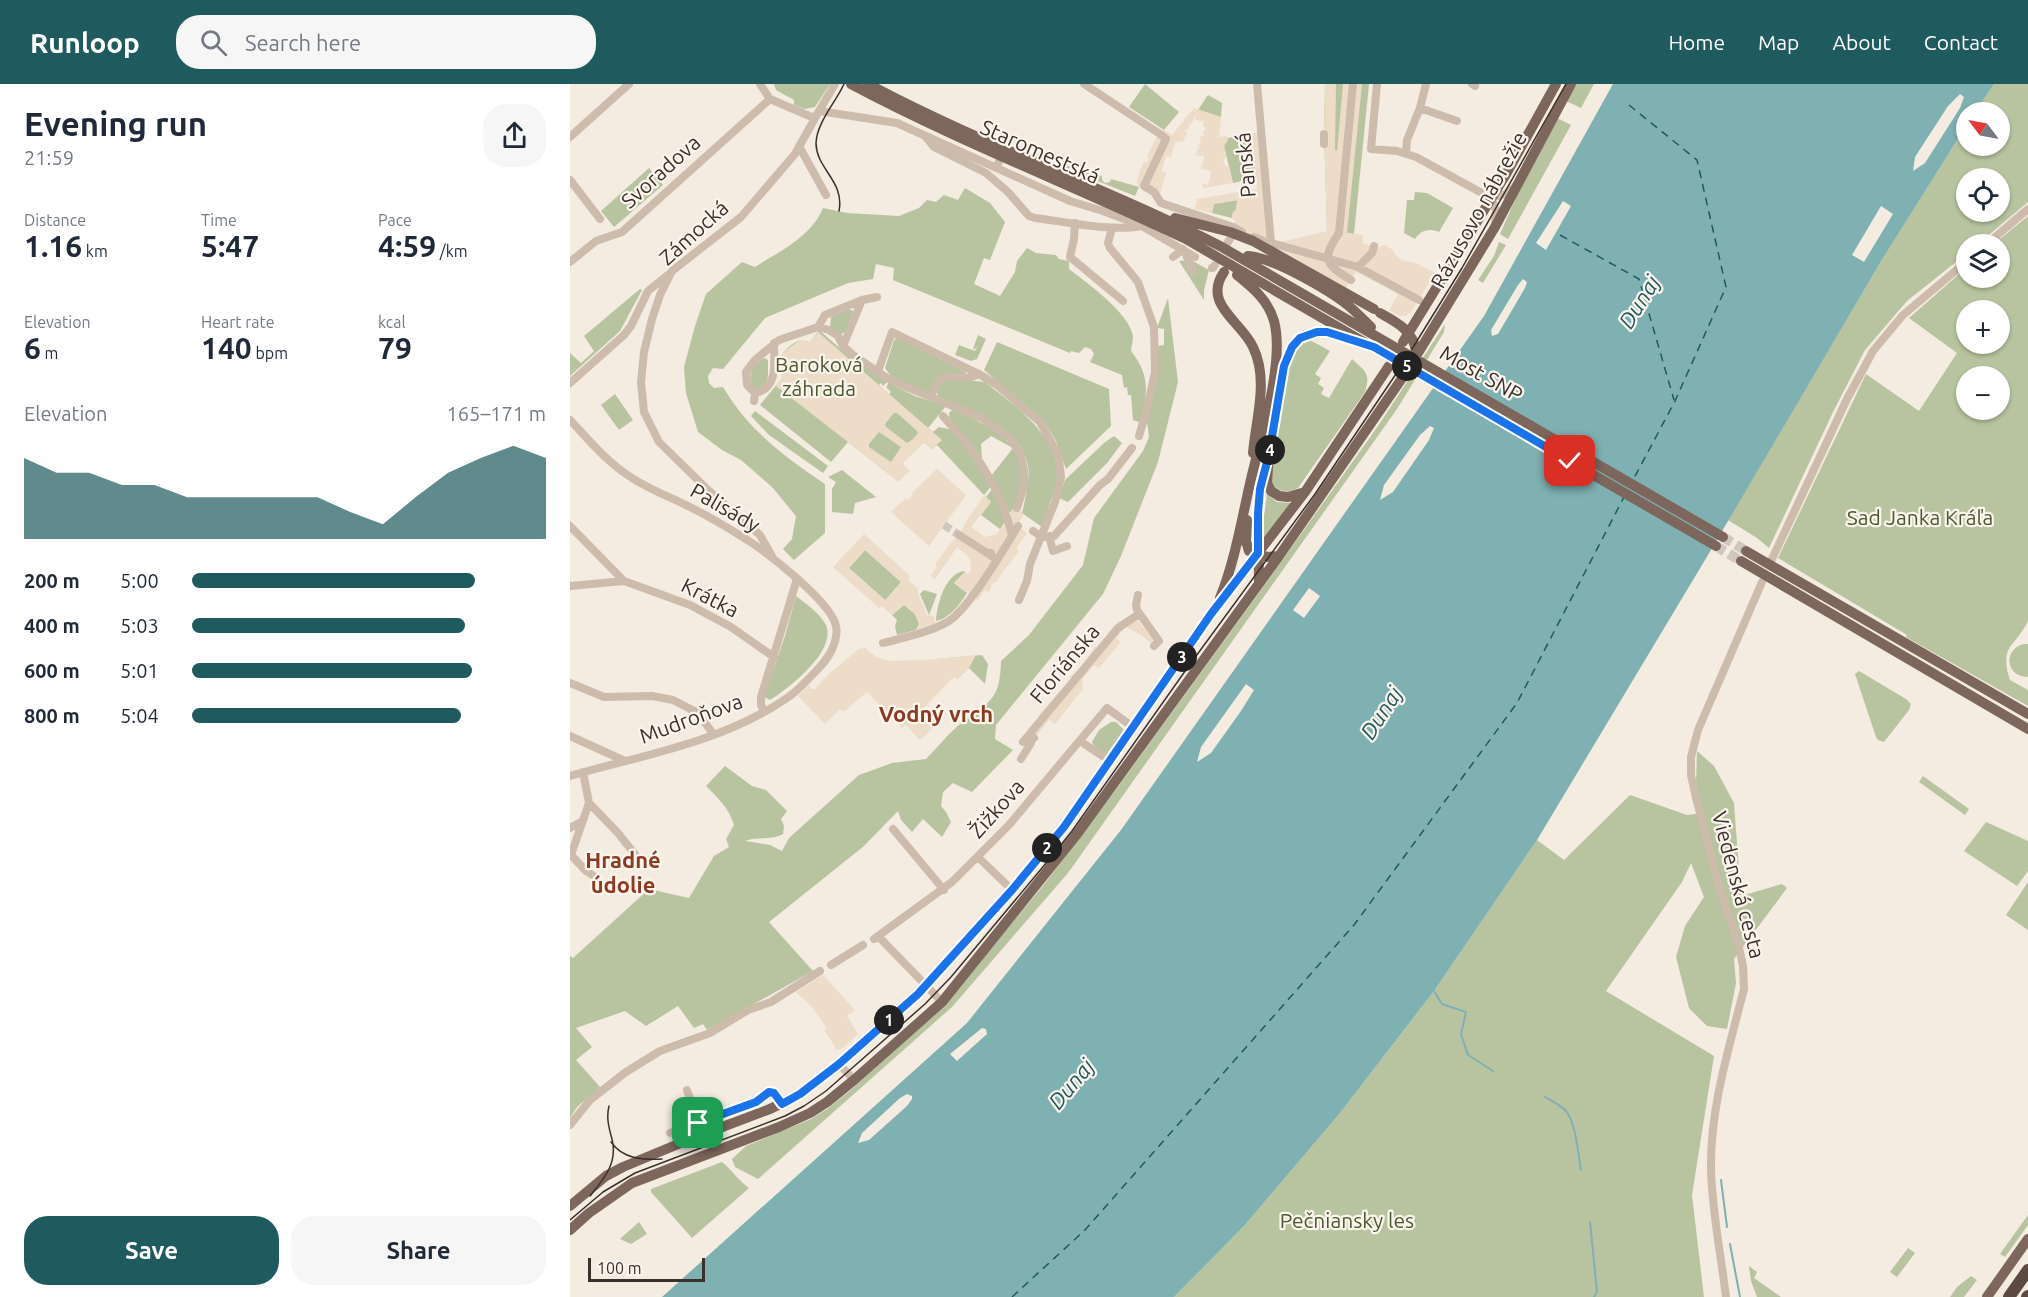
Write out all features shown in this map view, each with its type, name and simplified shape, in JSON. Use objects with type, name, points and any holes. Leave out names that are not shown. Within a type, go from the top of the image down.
[{"type":"highway","points":[[2009,1297],[2028,1270]]},
{"type":"main road","name":"Staromestská","points":[[851,84],[931,125],[1061,184],[1121,208],[1186,239],[1222,252]]},
{"type":"main road","name":"Staromestská","points":[[868,84],[982,139],[1160,217],[1222,252]]},
{"type":"main road","name":"Rázusovo nábrežie","points":[[1556,84],[1491,198],[1421,304],[1406,338],[1413,340],[1417,352],[1495,227],[1571,84]]},
{"type":"main road","points":[[1160,217],[1174,217],[1222,252],[1264,300],[1274,320],[1276,347],[1264,430],[1223,590],[1211,614]]},
{"type":"main road","points":[[1251,480],[1261,374],[1252,344],[1220,302],[1217,291],[1222,252],[1243,237],[1398,323],[1406,338]]},
{"type":"main road","name":"Most SNP","points":[[1222,252],[1385,341],[1719,542],[1374,347],[1222,252]]},
{"type":"main road","points":[[1248,256],[1264,258],[1287,269],[1350,307],[1385,341]]},
{"type":"main road","points":[[1398,323],[1410,320],[1421,304]]},
{"type":"main road","points":[[1259,583],[1259,501],[1284,366],[1290,351],[1300,338],[1320,332],[1333,333],[1374,347]]},
{"type":"main road","points":[[570,1206],[606,1176],[623,1167],[678,1143],[782,1104],[800,1094],[839,1064],[926,986],[1012,890],[1064,827],[1211,614],[1305,492],[1386,370]]},
{"type":"main road","points":[[570,1230],[589,1213],[632,1183],[810,1113],[854,1080],[942,1002],[1077,834],[1279,556],[1405,374]]},
{"type":"main road","points":[[1269,454],[1267,475],[1271,491],[1283,497],[1305,492]]},
{"type":"main road","points":[[1248,498],[1246,545],[1249,551],[1268,557],[1279,556]]},
{"type":"main road","points":[[1743,556],[1913,655],[2028,729]]},
{"type":"main road","points":[[1913,655],[2028,714]]},
{"type":"main road","points":[[2016,722],[2028,734]]},
{"type":"main road","points":[[1987,1297],[2028,1239]]},
{"type":"street","points":[[570,137],[629,84]]},
{"type":"street","points":[[760,84],[770,99],[819,114],[897,123],[1070,201],[1142,226],[1195,257]]},
{"type":"street","points":[[768,84],[770,99]]},
{"type":"street","name":"Zámocká","points":[[773,558],[760,535],[706,489],[665,448],[653,432],[644,412],[641,395],[643,362],[654,313],[672,271],[741,217],[790,160],[835,84]]},
{"type":"street","points":[[1084,84],[1166,139],[1144,186],[1154,192],[1161,203],[1233,227],[1270,244],[1358,267],[1421,304]]},
{"type":"street","name":"Panská","points":[[1257,84],[1271,243]]},
{"type":"street","points":[[1351,280],[1333,275],[1328,260],[1328,249],[1339,233],[1350,161],[1353,84]]},
{"type":"street","points":[[1377,84],[1371,149],[1406,153],[1426,161],[1491,198],[1496,210],[1495,227]]},
{"type":"street","points":[[1406,153],[1407,140],[1420,108],[1426,84]]},
{"type":"street","name":"Svoradova","points":[[570,262],[596,240],[622,232],[770,99]]},
{"type":"street","points":[[1420,108],[1457,121]]},
{"type":"street","points":[[1324,134],[1324,144]]},
{"type":"street","points":[[925,135],[934,147],[986,173],[1008,192],[1029,216],[1112,228],[1142,226]]},
{"type":"street","points":[[997,167],[1010,139]]},
{"type":"street","points":[[799,146],[826,195]]},
{"type":"street","points":[[570,180],[600,219]]},
{"type":"street","points":[[1491,198],[1511,191],[1518,183]]},
{"type":"street","points":[[1999,234],[2028,209]]},
{"type":"street","points":[[1075,223],[1070,257],[1123,301]]},
{"type":"street","points":[[1112,228],[1108,243],[1110,248],[1138,282],[1154,327],[1155,372],[1148,409],[1139,436]]},
{"type":"street","points":[[1358,267],[1372,253],[1374,246]]},
{"type":"street","points":[[1173,257],[1183,249]]},
{"type":"street","points":[[1183,249],[1190,260],[1193,272]]},
{"type":"street","points":[[1772,560],[1851,390],[1873,351],[1903,315],[1956,270]]},
{"type":"street","points":[[570,383],[624,335],[631,326],[648,291],[672,271]]},
{"type":"street","points":[[818,327],[825,315],[862,300],[877,297]]},
{"type":"street","points":[[843,346],[862,300]]},
{"type":"street","points":[[774,343],[773,378],[770,385],[755,397],[747,385],[746,372],[755,360],[774,343],[818,327],[829,330],[838,336],[843,346],[890,380],[982,418],[1011,440],[1021,456],[1024,470],[1024,486],[1017,508]]},
{"type":"street","points":[[878,371],[892,332],[979,374],[997,385],[1040,422],[1059,460],[1062,474],[1046,537],[1019,600]]},
{"type":"street","points":[[931,397],[939,380],[945,376],[972,378],[979,374]]},
{"type":"street","points":[[943,416],[967,443],[998,490],[1012,535]]},
{"type":"street","name":"Palisády","points":[[570,420],[604,456],[630,476],[709,517],[773,558],[824,604],[834,618],[837,630],[834,646]]},
{"type":"street","points":[[1033,531],[1046,537],[1054,536],[1073,512],[1100,484],[1108,479],[1132,448]]},
{"type":"street","points":[[570,526],[624,581]]},
{"type":"street","points":[[883,643],[936,628],[952,619],[967,602],[992,556],[1018,526]]},
{"type":"street","points":[[959,535],[992,556]]},
{"type":"street","points":[[1046,537],[1053,550],[1067,546]]},
{"type":"street","points":[[764,711],[761,697],[797,579]]},
{"type":"street","points":[[570,586],[624,581]]},
{"type":"street","name":"Krátka","points":[[624,581],[690,605],[731,627],[774,657]]},
{"type":"street","name":"Viedenská cesta","points":[[1727,1297],[1717,1237],[1711,1169],[1719,1094],[1744,989],[1743,966],[1696,798],[1691,775],[1691,757],[1698,730],[1762,582]]},
{"type":"street","points":[[1138,595],[1136,605],[1139,614],[1159,641],[1154,646]]},
{"type":"street","name":"Floriánska","points":[[1023,742],[1032,736],[1118,628],[1139,614]]},
{"type":"street","name":"Mudroňova","points":[[570,776],[714,735],[764,711],[789,697],[820,667],[834,646]]},
{"type":"street","points":[[570,683],[604,697],[652,696],[673,700],[697,712],[714,735]]},
{"type":"street","name":"Žižkova","points":[[926,986],[876,937],[944,890],[978,857],[1016,816],[1107,708],[1133,726]]},
{"type":"street","points":[[570,736],[626,761]]},
{"type":"street","points":[[1021,759],[1032,736]]},
{"type":"street","points":[[1080,741],[1110,761]]},
{"type":"street","points":[[583,772],[589,803],[642,862],[648,863]]},
{"type":"street","points":[[589,803],[571,855],[586,871],[597,878]]},
{"type":"street","points":[[570,828],[581,822]]},
{"type":"street","points":[[893,829],[944,890]]},
{"type":"street","points":[[978,857],[1012,890]]},
{"type":"street","points":[[831,965],[863,945]]},
{"type":"street","points":[[570,1125],[590,1100],[660,1051],[710,1033],[748,1010],[771,1002],[820,971]]},
{"type":"street","points":[[926,986],[942,1002]]},
{"type":"street","points":[[839,1064],[854,1080]]},
{"type":"street","points":[[687,1090],[698,1123]]},
{"type":"street","points":[[670,1132],[756,1102],[769,1092],[774,1093],[782,1104]]},
{"type":"green space","points":[[774,84],[830,84],[815,107],[805,109],[794,105],[794,100],[776,90]]},
{"type":"green space","points":[[1145,84],[1179,112],[1164,130],[1129,107]]},
{"type":"green space","points":[[1325,84],[1369,84],[1354,234],[1327,231]]},
{"type":"green space","points":[[1576,84],[1594,84],[1581,108],[1566,101]]},
{"type":"green space","points":[[1994,84],[2028,84],[2028,202],[2010,217],[2010,168],[1956,168],[1956,222],[2004,222],[1990,234],[1956,234],[1956,262],[1907,301],[1865,350],[1769,548],[1728,520],[1880,263],[1956,142],[1956,156],[2010,156],[2010,102],[1982,102]]},
{"type":"green space","points":[[1208,95],[1222,103],[1221,117],[1198,110]]},
{"type":"green space","points":[[1557,118],[1571,125],[1508,239],[1500,234],[1525,177]]},
{"type":"green space","points":[[1253,133],[1256,178],[1233,183],[1224,146],[1228,138]]},
{"type":"green space","points":[[1039,152],[1077,170],[1102,176],[1105,183],[1110,182],[1111,179],[1139,187],[1135,196],[1035,156]]},
{"type":"green space","points":[[649,168],[663,185],[614,227],[601,211]]},
{"type":"green space","points":[[965,188],[990,203],[1005,222],[990,260],[984,258],[974,284],[1000,296],[1015,272],[1017,261],[1027,248],[1036,253],[1056,255],[1059,259],[1069,261],[1069,269],[1107,299],[1125,318],[1130,328],[1133,337],[1131,351],[1145,377],[1146,394],[1141,423],[1133,420],[1131,395],[1128,395],[1127,387],[1124,388],[1122,375],[1090,362],[1094,354],[1091,349],[1085,347],[1079,353],[1071,351],[1070,353],[893,280],[894,268],[876,264],[873,279],[848,283],[765,318],[723,369],[713,368],[708,376],[709,383],[714,388],[723,387],[744,417],[768,442],[825,484],[825,533],[794,560],[783,549],[792,539],[796,516],[772,487],[741,460],[722,450],[698,432],[686,393],[684,367],[706,294],[742,262],[755,267],[794,242],[811,227],[823,208],[847,213],[899,216],[919,208],[927,200],[936,202],[944,195],[958,200]]},
{"type":"green space","points":[[1415,192],[1427,193],[1453,208],[1439,232],[1426,231],[1415,239],[1404,233],[1407,200],[1414,200]]},
{"type":"green space","points":[[1238,200],[1232,218],[1212,213],[1214,204]]},
{"type":"green space","name":"Sad Janka Kráľa","points":[[2028,216],[2028,621],[2007,653],[2006,660],[2010,680],[2028,690],[2028,706],[1906,637],[1907,635],[1778,558],[1866,374],[1919,411],[1956,354],[2010,354],[2010,300],[1956,300],[1956,352],[1909,318],[1956,277],[1956,288],[2010,288],[2010,234],[2006,234]]},
{"type":"green space","points":[[1499,242],[1506,245],[1483,283],[1478,280],[1494,256]]},
{"type":"green space","points":[[1191,260],[1209,270],[1204,300],[1179,261]]},
{"type":"green space","points":[[640,289],[642,290],[620,331],[570,376],[570,353],[581,363],[594,351],[584,336]]},
{"type":"green space","points":[[1168,298],[1178,382],[1158,462],[1121,556],[1103,594],[996,725],[995,739],[1013,750],[972,792],[953,783],[943,792],[941,806],[951,822],[942,837],[923,819],[912,832],[901,820],[898,811],[864,846],[769,922],[813,971],[707,1030],[703,1024],[694,1028],[678,1006],[646,1026],[625,1011],[576,1028],[592,1047],[576,1060],[600,1087],[577,1107],[570,1118],[570,956],[573,958],[649,889],[689,898],[714,856],[729,847],[726,839],[734,825],[732,819],[723,804],[706,786],[725,766],[752,786],[766,790],[787,811],[781,819],[784,826],[783,834],[745,841],[770,845],[782,851],[789,838],[859,775],[892,763],[926,759],[956,728],[991,699],[998,685],[1001,661],[1029,635],[1083,565],[1094,518],[1143,451],[1149,437],[1147,421],[1158,346],[1164,345],[1164,329],[1157,328]]},
{"type":"green space","points":[[849,309],[853,311],[847,331],[841,334],[830,328],[831,317]]},
{"type":"green space","points":[[1445,324],[1444,332],[1397,409],[1068,873],[952,1007],[758,1179],[735,1167],[732,1159],[746,1146],[811,1119],[827,1109],[852,1089],[947,1001],[1042,887],[1117,788],[1378,426]]},
{"type":"green space","name":"Baroková záhrada","points":[[819,330],[843,351],[887,382],[883,386],[881,383],[879,385],[889,394],[891,392],[886,387],[889,383],[915,396],[946,406],[928,428],[933,432],[939,427],[953,430],[993,484],[984,495],[937,445],[932,449],[924,442],[902,463],[909,471],[898,481],[848,442],[831,462],[760,405],[783,377],[779,365],[782,355],[800,340],[810,342]]},
{"type":"green space","points":[[978,335],[986,339],[977,359],[971,361],[955,355],[959,345],[975,351],[978,345],[973,349]]},
{"type":"green space","points":[[897,338],[966,372],[965,374],[947,375],[928,393],[892,378],[885,368],[894,340]]},
{"type":"green space","points":[[1310,340],[1330,351],[1315,374],[1321,378],[1318,384],[1324,388],[1321,394],[1329,398],[1352,359],[1366,373],[1367,386],[1298,488],[1291,491],[1279,490],[1272,485],[1271,468],[1287,367],[1298,347]]},
{"type":"green space","points":[[997,342],[1109,389],[1111,426],[1066,469],[1056,441],[1043,420],[984,370]]},
{"type":"green space","points":[[764,358],[768,360],[766,384],[755,390],[750,381],[751,372]]},
{"type":"green space","points":[[948,378],[985,382],[1018,408],[1046,439],[1055,458],[1058,479],[1042,527],[1022,513],[1028,477],[1024,453],[1016,441],[994,422],[940,398],[936,392],[937,387]]},
{"type":"green space","points":[[615,394],[633,420],[619,430],[601,405]]},
{"type":"green space","points":[[953,409],[990,428],[1013,448],[991,436],[981,444],[982,459],[950,422],[949,413]]},
{"type":"green space","points":[[755,411],[828,466],[823,473],[769,435],[751,416]]},
{"type":"green space","points":[[1114,436],[1122,443],[1107,463],[1068,502],[1059,498],[1065,480]]},
{"type":"green space","points":[[1013,448],[1019,459],[1021,477],[1015,504],[1009,512],[991,476]]},
{"type":"green space","points":[[842,470],[876,497],[855,503],[853,514],[832,512],[832,489],[836,482],[828,477]]},
{"type":"green space","points":[[994,487],[1006,521],[1000,529],[981,515],[991,502],[986,497]]},
{"type":"green space","points":[[1267,494],[1277,502],[1291,503],[1265,538],[1261,538]]},
{"type":"green space","points":[[865,550],[902,583],[886,601],[849,568]]},
{"type":"green space","points":[[964,571],[954,583],[967,593],[950,614],[936,621],[943,591],[957,573]]},
{"type":"green space","points":[[924,590],[937,594],[929,615],[920,594]]},
{"type":"green space","points":[[796,596],[820,617],[826,625],[828,635],[825,646],[809,668],[770,700],[764,697]]},
{"type":"green space","points":[[904,605],[915,614],[919,624],[916,630],[897,635],[895,626],[897,620],[892,615]]},
{"type":"green space","points":[[2028,644],[2028,677],[2015,673],[2010,662],[2013,651]]},
{"type":"green space","points":[[982,655],[988,664],[985,684],[969,668],[957,679],[937,659]]},
{"type":"green space","points":[[1859,671],[1911,704],[1909,710],[1884,742],[1876,737],[1855,674]]},
{"type":"green space","points":[[1111,722],[1116,722],[1124,730],[1106,755],[1092,742],[1099,730]]},
{"type":"green space","name":"Pečniansky les","points":[[1697,751],[1714,766],[1734,803],[1741,896],[1782,884],[1787,888],[1734,959],[1736,983],[1727,1029],[1707,1026],[1689,1008],[1676,957],[1685,926],[1704,897],[1691,863],[1682,882],[1606,991],[1714,1056],[1692,1195],[1704,1297],[1174,1297],[1244,1226],[1340,1113],[1434,991],[1537,840],[1564,860],[1630,795],[1687,815],[1703,813],[1696,784]]},
{"type":"green space","points":[[1923,776],[1969,809],[1965,815],[1919,782]]},
{"type":"green space","points":[[1986,822],[2028,841],[2028,871],[2017,886],[1964,851]]},
{"type":"green space","points":[[2028,882],[2028,930],[2006,915]]},
{"type":"green space","points":[[722,1162],[749,1188],[692,1238],[651,1192],[651,1189]]},
{"type":"green space","points":[[2028,1215],[2028,1225],[2005,1257],[2000,1254]]},
{"type":"green space","points":[[639,1222],[647,1234],[631,1244],[620,1239]]},
{"type":"green space","points":[[1908,1248],[1915,1253],[1897,1277],[1890,1272]]},
{"type":"green space","points":[[1749,1266],[1757,1272],[1754,1278],[1781,1297],[1757,1297],[1751,1281]]},
{"type":"green space","points":[[1971,1276],[1977,1280],[1964,1297],[1950,1297],[1957,1287]]},
{"type":"shaded area","points":[[1325,84],[1336,84],[1335,150],[1337,151],[1343,84],[1362,84],[1347,233],[1363,235],[1363,244],[1379,247],[1384,245],[1404,261],[1416,263],[1435,273],[1411,312],[1405,316],[1399,316],[1389,310],[1398,295],[1396,293],[1356,272],[1346,288],[1283,251],[1277,243],[1327,231]]},
{"type":"shaded area","points":[[1194,108],[1221,117],[1219,137],[1227,136],[1228,140],[1224,146],[1227,158],[1223,159],[1225,166],[1229,165],[1233,183],[1203,188],[1203,184],[1208,185],[1211,173],[1209,170],[1201,169],[1201,166],[1204,167],[1202,165],[1205,155],[1196,155],[1198,148],[1201,149],[1198,146],[1200,142],[1203,143],[1200,140],[1206,128],[1203,127],[1204,120],[1196,120],[1195,117],[1191,124],[1187,123],[1189,125],[1188,130],[1184,131],[1187,132],[1186,137],[1183,136],[1184,141],[1175,142],[1171,157],[1166,156],[1161,172],[1166,173],[1159,197],[1143,191],[1144,188],[1139,187],[1137,183],[1139,173],[1144,162],[1147,163],[1149,158],[1147,156],[1156,138],[1164,130],[1172,135]]},
{"type":"shaded area","points":[[1260,132],[1270,244],[1233,227],[1235,220],[1232,218],[1237,200],[1214,204],[1212,213],[1195,209],[1197,199],[1257,189],[1251,137],[1253,133]]},
{"type":"shaded area","name":"Baroková záhrada","points":[[818,332],[942,440],[932,449],[924,442],[902,463],[909,471],[898,481],[776,386],[783,377],[779,365],[781,356],[800,340],[810,342]],"holes":[[[894,413],[897,413],[918,433],[907,443],[886,427],[885,424]],[[879,432],[901,447],[891,462],[869,447]]]},
{"type":"shaded area","points":[[937,469],[966,495],[929,546],[891,512],[906,498],[908,500],[913,495],[912,493]]},
{"type":"shaded area","points":[[984,495],[991,502],[971,527],[985,537],[997,534],[1015,506],[1024,514],[1017,525],[1027,533],[1017,547],[1018,552],[995,583],[992,583],[989,593],[985,590],[978,600],[954,583],[965,572],[968,574],[971,570],[970,558],[957,547],[935,579],[930,576],[937,567],[935,564],[961,532]]},
{"type":"shaded area","points":[[864,534],[910,576],[908,579],[918,589],[927,615],[934,616],[936,628],[916,635],[919,624],[915,614],[904,605],[892,615],[882,606],[879,608],[833,567]],"holes":[[[865,550],[901,582],[885,600],[849,568]]]},
{"type":"shaded area","points":[[1137,620],[1154,640],[1151,643],[1126,627],[1116,638],[1121,642],[1099,668],[1094,665],[1082,680],[1083,689],[1055,724],[1049,720],[1031,743],[1023,742],[1021,738],[1071,679],[1069,677],[1080,669],[1095,647],[1097,648],[1119,621],[1127,625]]},
{"type":"shaded area","points":[[865,648],[876,657],[890,661],[976,655],[969,668],[957,679],[954,677],[913,719],[915,721],[920,714],[932,727],[920,740],[906,725],[902,728],[867,692],[845,711],[839,710],[825,724],[798,696],[810,685],[811,689],[815,689],[831,672],[859,649]]},
{"type":"shaded area","points":[[823,975],[855,1010],[847,1016],[858,1034],[843,1048],[836,1050],[824,1030],[827,1028],[812,1007],[796,992]]},
{"type":"water","name":"Dunaj","points":[[1613,84],[1994,84],[1982,102],[1956,102],[1956,142],[1880,263],[1537,840],[1434,991],[1340,1113],[1244,1226],[1174,1297],[662,1297],[967,1023],[1121,830],[1484,316]]},
{"type":"pier","points":[[1960,94],[1964,97],[1962,102],[1956,102],[1956,114],[1925,163],[1913,171],[1915,157],[1948,106]]},
{"type":"pier","points":[[1563,201],[1571,206],[1546,250],[1536,243]]},
{"type":"pier","points":[[1881,206],[1893,214],[1864,262],[1852,255]]},
{"type":"pier","points":[[1523,279],[1527,282],[1525,288],[1498,334],[1492,336],[1491,330]]},
{"type":"pier","points":[[1430,426],[1434,428],[1429,440],[1393,492],[1380,500],[1384,485],[1420,435]]},
{"type":"pier","points":[[1309,588],[1320,596],[1304,618],[1293,610]]},
{"type":"pier","points":[[1246,684],[1254,690],[1241,711],[1211,753],[1197,762],[1201,747]]},
{"type":"pier","points":[[982,1028],[986,1029],[987,1034],[957,1061],[950,1054]]},
{"type":"pier","points":[[907,1094],[912,1096],[912,1099],[907,1106],[869,1140],[858,1143],[862,1133]]},
{"type":"waterway","points":[[1434,991],[1442,1004],[1466,1012],[1461,1034],[1468,1055],[1493,1071]]},
{"type":"waterway","points":[[1545,1097],[1569,1115],[1578,1147],[1581,1170]]},
{"type":"waterway","points":[[1721,1180],[1727,1227]]},
{"type":"waterway","points":[[1590,1222],[1597,1292],[1594,1297]]},
{"type":"waterway","points":[[1730,1244],[1740,1297]]},
{"type":"ferry route","points":[[1629,105],[1697,160],[1726,287],[1675,401],[1633,480]]},
{"type":"ferry route","points":[[1560,235],[1639,279],[1674,400]]},
{"type":"ferry route","points":[[1012,1297],[1085,1230],[1354,925],[1517,703],[1624,497]]},
{"type":"tunnel","points":[[944,525],[959,535]]},
{"type":"tunnel","points":[[1723,537],[1746,551]]},
{"type":"tunnel","points":[[1716,546],[1741,561]]},
{"type":"tram line","points":[[839,211],[838,191],[820,160],[816,143],[823,120],[844,84]]},
{"type":"tram line","points":[[1412,349],[1462,268],[1566,84]]},
{"type":"tram line","points":[[570,1220],[603,1192],[635,1173],[785,1116],[804,1106],[826,1091],[925,1004],[951,977],[1072,831],[1188,667],[1315,494],[1398,371]]},
{"type":"tram line","points":[[590,1196],[605,1177],[613,1156],[608,1119],[609,1106]]},
{"type":"tram line","points":[[611,1142],[627,1155],[662,1159]]},
{"type":"district","name":"Vodný vrch","points":[[936,714]]},
{"type":"district","name":"Hradné údolie","points":[[623,872]]},
{"type":"route","points":[[698,1123],[756,1102],[769,1092],[778,1096],[782,1104],[817,1082],[926,986],[1012,890],[1064,827],[1211,614],[1258,553],[1260,489],[1269,454],[1284,366],[1292,347],[1300,338],[1317,332],[1327,332],[1374,347],[1570,461]]}]
